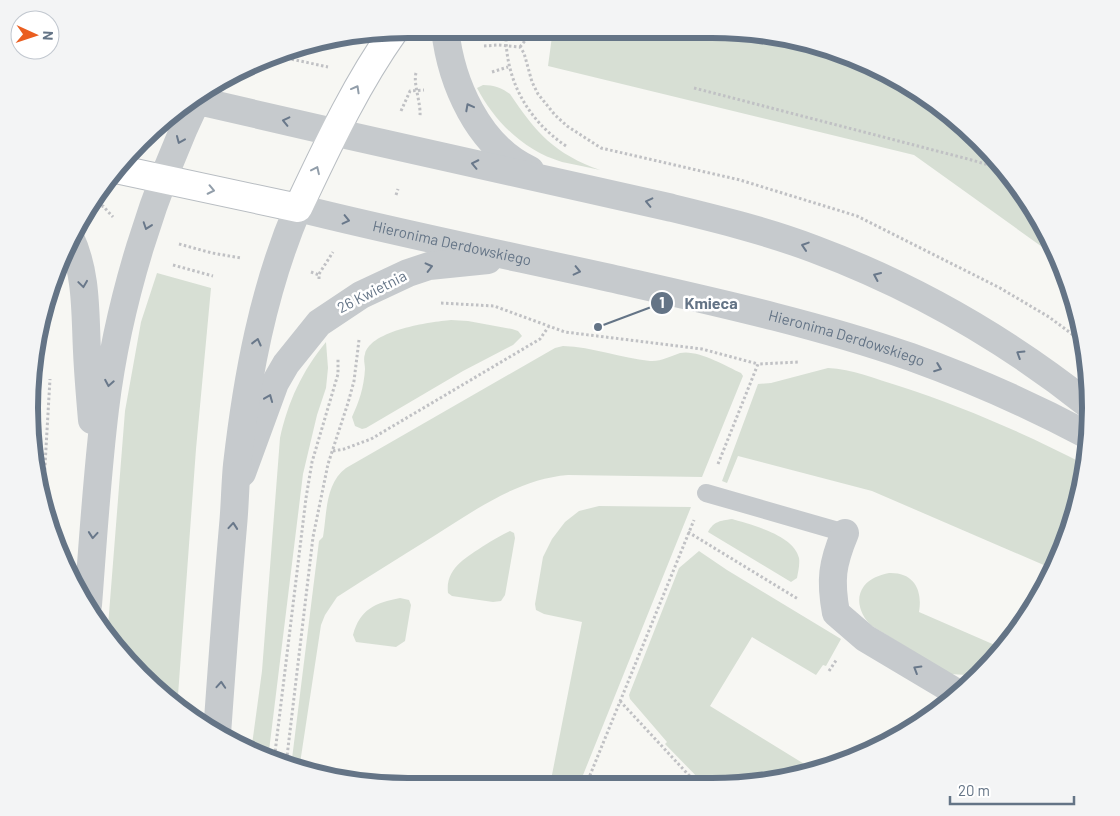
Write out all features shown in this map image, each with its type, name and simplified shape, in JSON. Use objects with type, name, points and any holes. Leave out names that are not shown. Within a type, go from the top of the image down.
[{"type":"main road","points":[[298,208],[334,132],[364,75],[389,38]]},
{"type":"main road","name":"Hieronima Derdowskiego","points":[[123,171],[298,208]]},
{"type":"street","points":[[446,38],[454,74],[471,112],[497,147],[514,163],[557,182]]},
{"type":"street","points":[[204,99],[334,132],[649,202],[722,220],[812,248],[908,290],[990,336],[1060,382],[1082,400]]},
{"type":"street","points":[[89,596],[105,408],[118,335],[138,253],[163,180],[192,107]]},
{"type":"street","name":"Hieronima Derdowskiego","points":[[298,208],[758,313],[910,357],[983,385],[1082,432]]},
{"type":"street","name":"26 Kwietnia","points":[[218,726],[237,467],[252,359],[269,287],[286,236],[298,208]]},
{"type":"street","points":[[74,248],[80,266],[85,297],[87,354],[97,487]]},
{"type":"street","name":"26 Kwietnia","points":[[236,494],[275,383],[286,364],[319,323],[361,295],[382,284],[429,266],[489,260],[530,260]]},
{"type":"street","points":[[845,533],[837,553],[832,574],[836,613],[865,638],[952,690]]},
{"type":"lane","points":[[706,493],[845,533]]},
{"type":"path","points":[[506,38],[508,66],[514,84],[522,99],[538,122],[572,150]]},
{"type":"path","points":[[520,47],[527,38]]},
{"type":"path","points":[[338,45],[345,46]]},
{"type":"path","points":[[484,46],[506,45],[520,47],[524,53],[538,94],[555,115]]},
{"type":"path","points":[[286,58],[333,68]]},
{"type":"path","points":[[414,78],[420,105]]},
{"type":"path","points":[[694,88],[993,166]]},
{"type":"path","points":[[96,209],[103,206],[115,219]]},
{"type":"path","points":[[174,242],[212,253]]},
{"type":"path","points":[[319,274],[334,252]]},
{"type":"path","points":[[171,264],[213,276]]},
{"type":"path","points":[[436,303],[494,306],[549,326],[576,333],[702,349],[758,364]]},
{"type":"path","points":[[333,451],[371,440],[540,339],[549,326]]},
{"type":"path","points":[[287,758],[313,537],[333,451],[352,388],[359,340],[367,335]]},
{"type":"path","points":[[275,753],[306,498],[312,462],[338,374],[336,351]]},
{"type":"path","points":[[44,476],[50,375]]},
{"type":"path","points":[[589,778],[750,381]]},
{"type":"path","points":[[688,532],[731,560]]},
{"type":"path","points":[[620,700],[692,778]]},
{"type":"shaded area","points":[[552,38],[736,38],[784,45],[831,57],[897,87],[938,114],[956,129],[1006,182],[1033,223],[1047,250],[914,155],[548,66]]},
{"type":"shaded area","points":[[483,85],[498,87],[510,94],[529,120],[548,141],[571,157],[600,170],[562,162],[535,151],[523,143],[502,123],[484,100],[477,88]]},
{"type":"shaded area","points":[[157,273],[211,288],[196,449],[178,698],[146,670],[108,626],[125,411],[141,322]]},
{"type":"shaded area","points":[[451,320],[512,329],[518,331],[522,336],[513,345],[463,371],[366,428],[362,429],[355,426],[352,417],[362,388],[365,369],[364,356],[370,346],[389,333],[416,325]]},
{"type":"shaded area","points":[[326,342],[328,368],[326,388],[317,415],[303,474],[269,751],[252,744],[262,671],[280,438],[287,412],[297,387],[317,353]]},
{"type":"shaded area","points":[[563,346],[585,348],[650,361],[662,360],[680,353],[695,353],[741,373],[743,376],[702,477],[568,475],[532,483],[514,489],[481,506],[337,597],[321,625],[300,762],[292,760],[319,541],[323,537],[328,499],[334,482],[346,468],[555,348]]},
{"type":"shaded area","points":[[828,368],[846,370],[923,394],[971,412],[1078,461],[1070,504],[1063,527],[1047,566],[872,491],[738,456],[727,483],[722,481],[758,384],[771,383]]},
{"type":"shaded area","points":[[599,506],[691,507],[582,778],[551,778],[582,622],[544,614],[536,610],[535,604],[543,557],[552,539],[565,522],[579,511]]},
{"type":"shaded area","points":[[732,519],[771,532],[789,543],[796,550],[799,558],[797,578],[791,582],[708,532],[718,522]]},
{"type":"shaded area","points":[[510,531],[514,533],[515,538],[505,595],[501,601],[493,602],[452,596],[448,593],[450,577],[459,564],[471,554]]},
{"type":"shaded area","points":[[699,551],[841,639],[826,666],[823,665],[816,675],[752,637],[710,706],[808,766],[736,778],[698,778],[665,744],[667,742],[630,699],[629,695],[679,568]]},
{"type":"shaded area","points":[[889,573],[904,575],[918,589],[919,612],[996,646],[967,675],[950,674],[872,626],[865,618],[860,608],[859,596],[866,583]]},
{"type":"shaded area","points":[[400,598],[409,600],[411,605],[405,641],[396,647],[356,642],[353,635],[364,613],[383,602]]},
{"type":"place","name":"Kmieca","points":[[598,327]]}]
